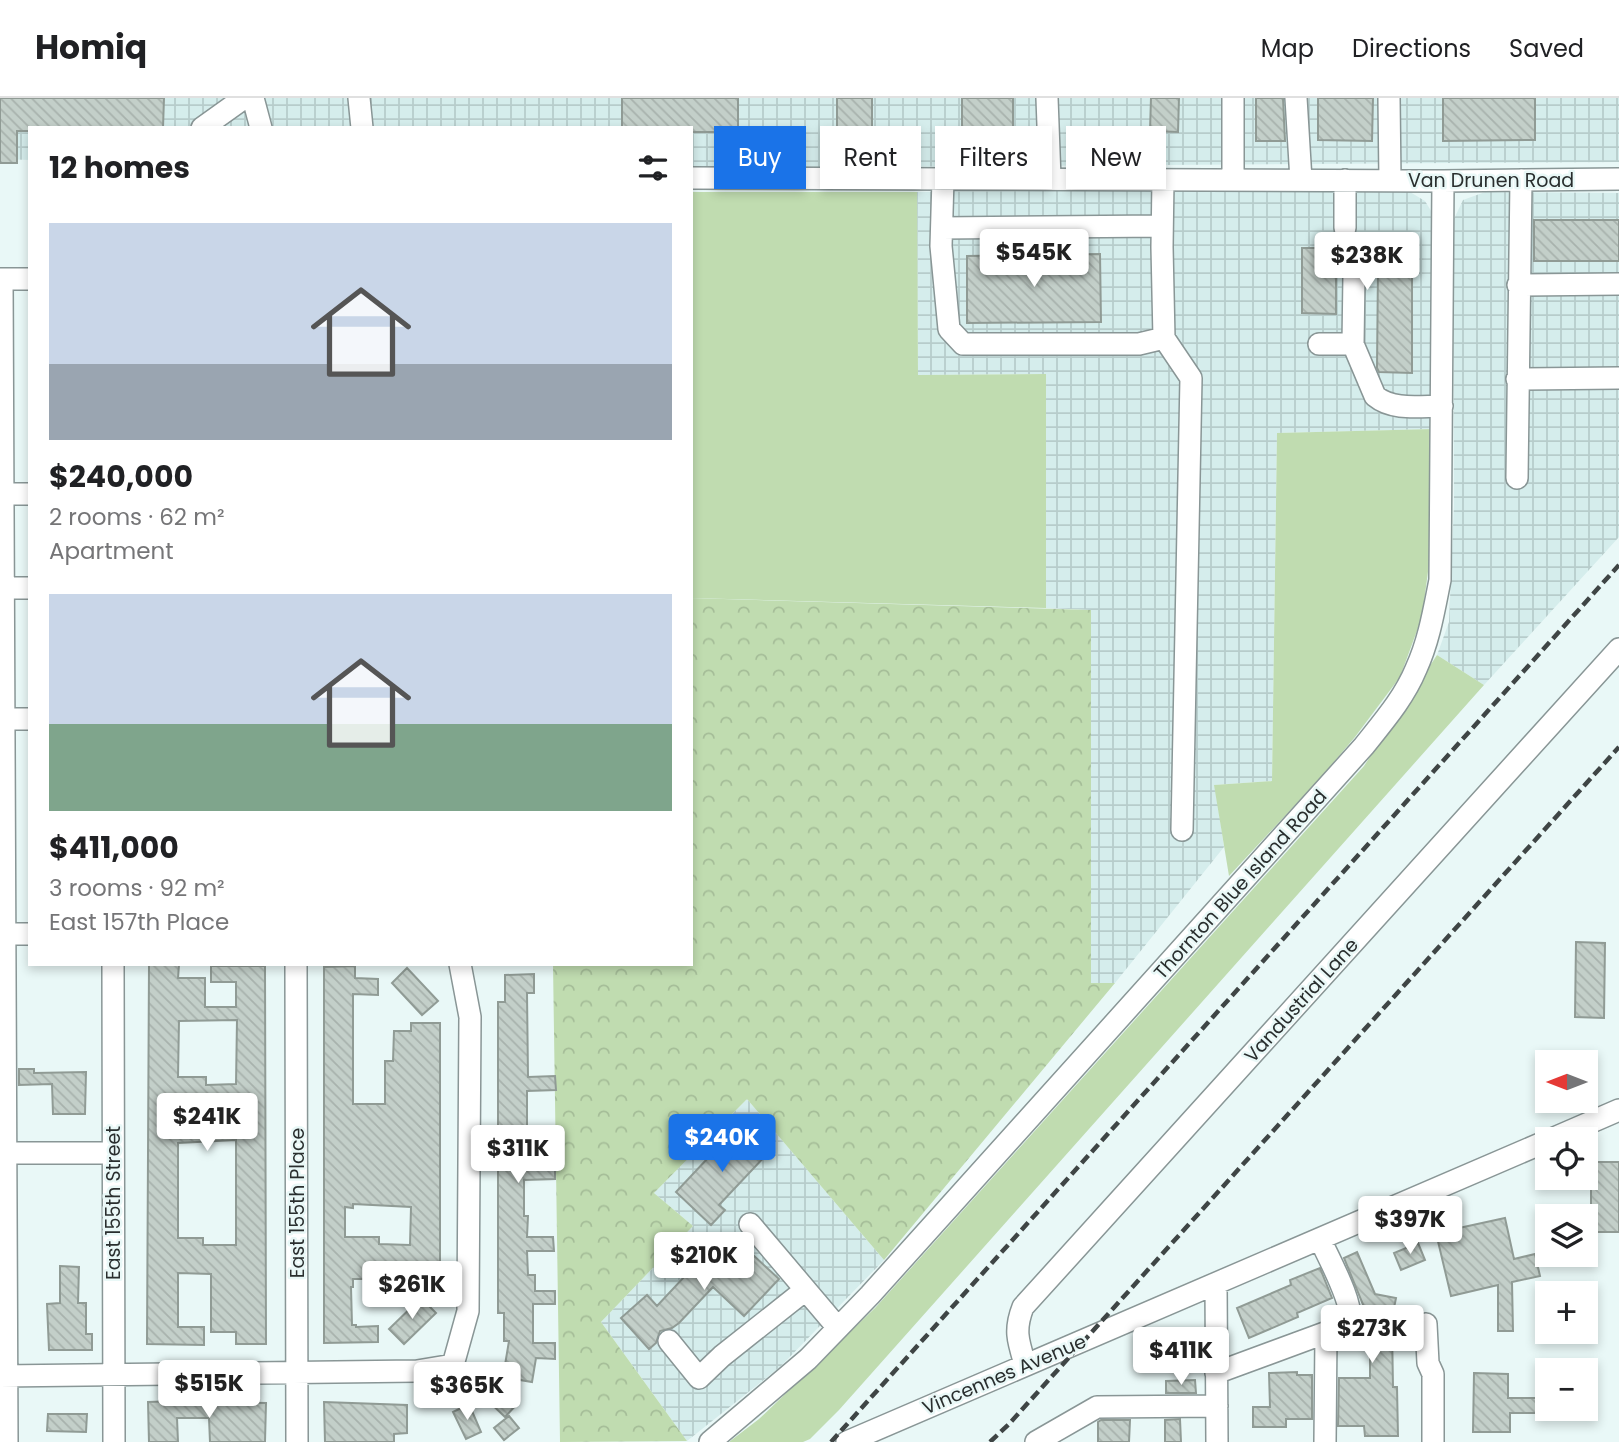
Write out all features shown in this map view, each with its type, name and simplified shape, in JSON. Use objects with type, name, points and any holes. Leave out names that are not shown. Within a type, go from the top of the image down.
[{"type":"street","points":[[205,126],[244,98]]},
{"type":"street","points":[[253,98],[260,126]]},
{"type":"street","points":[[359,98],[362,126]]},
{"type":"street","points":[[1047,98],[1048,126]]},
{"type":"street","points":[[1233,98],[1233,180]]},
{"type":"street","points":[[1296,98],[1301,180]]},
{"type":"street","points":[[1390,98],[1390,180]]},
{"type":"street","name":"Van Drunen Road","points":[[693,178],[935,179]]},
{"type":"street","name":"Van Drunen Road","points":[[1166,180],[1443,181],[1619,178]]},
{"type":"street","points":[[1345,180],[1345,228]]},
{"type":"street","points":[[1517,478],[1521,180]]},
{"type":"street","name":"Thornton Blue Island Road","points":[[710,1442],[808,1359],[933,1227],[1364,746],[1397,703],[1416,670],[1428,636],[1440,580],[1443,181]]},
{"type":"street","points":[[943,189],[942,246],[949,329],[963,344],[1139,344],[1164,338]]},
{"type":"street","points":[[1163,189],[1164,338],[1191,378],[1182,830]]},
{"type":"street","points":[[942,228],[1162,226]]},
{"type":"street","points":[[1354,275],[1353,344],[1375,396],[1382,401],[1404,406],[1442,406]]},
{"type":"street","points":[[7,1442],[3,1376],[2,719],[12,597],[1,494],[1,279],[28,279]]},
{"type":"street","points":[[1518,285],[1619,284]]},
{"type":"street","points":[[1319,344],[1353,344]]},
{"type":"street","points":[[1517,379],[1619,378]]},
{"type":"street","points":[[1,494],[28,494]]},
{"type":"street","name":"Vandustrial Lane","points":[[1025,1364],[1017,1338],[1017,1324],[1023,1307],[1619,649]]},
{"type":"street","points":[[2,719],[28,719]]},
{"type":"street","points":[[2,934],[28,934]]},
{"type":"street","name":"East 155th Street","points":[[113,966],[114,1442]]},
{"type":"street","name":"East 155th Place","points":[[296,966],[297,1442]]},
{"type":"street","points":[[3,1376],[417,1371],[453,1364],[468,1311],[470,1017],[460,966]]},
{"type":"street","points":[[1580,1127],[1619,1110]]},
{"type":"street","name":"Vincennes Avenue","points":[[846,1442],[1535,1146]]},
{"type":"street","points":[[2,1153],[113,1153]]},
{"type":"street","points":[[750,1224],[838,1328]]},
{"type":"street","points":[[1216,1373],[1349,1324],[1352,1318],[1349,1304],[1320,1239]]},
{"type":"street","points":[[1216,1284],[1217,1442]]},
{"type":"street","points":[[669,1341],[699,1378],[722,1356],[804,1291]]},
{"type":"street","points":[[1426,1324],[1429,1363],[1433,1374],[1433,1442]]},
{"type":"street","points":[[1325,1442],[1326,1334]]},
{"type":"street","points":[[1036,1442],[1097,1407],[1217,1406]]},
{"type":"shaded area","points":[[0,98],[1619,98],[1619,162],[1166,165],[1166,126],[1066,126],[1066,166],[1052,166],[1052,126],[935,126],[935,166],[921,167],[921,126],[820,126],[820,167],[806,167],[806,126],[714,126],[714,168],[693,168],[693,126],[28,126],[28,160],[0,159]]},
{"type":"shaded area","points":[[1278,189],[1410,192],[1425,201],[1433,214],[1433,429],[1277,433],[1272,781],[1215,785],[1224,847],[1115,983],[1091,984],[1091,610],[1046,608],[1046,374],[918,375],[917,192]]},
{"type":"shaded area","points":[[1485,192],[1619,193],[1619,537],[1484,685],[1437,655],[1449,622],[1454,505],[1453,221],[1463,200]]},
{"type":"shaded area","points":[[747,1099],[884,1260],[780,1367],[687,1441],[601,1322],[693,1226],[654,1193]]},
{"type":"green space","points":[[693,192],[917,192],[918,375],[1046,374],[1046,608],[693,598]]},
{"type":"green space","points":[[1433,429],[1433,534],[1422,617],[1400,677],[1322,776],[1229,876],[1214,785],[1272,781],[1277,433]]},
{"type":"green space","points":[[693,598],[1091,610],[1091,983],[1115,983],[884,1260],[747,1099],[654,1193],[693,1226],[601,1322],[687,1441],[560,1442],[553,966],[693,966]]},
{"type":"green space","points":[[1437,655],[1484,685],[839,1410],[810,1439],[803,1442],[729,1442],[759,1419],[875,1308],[1364,766]]},
{"type":"building","points":[[0,98],[164,98],[163,126],[28,126],[28,131],[17,131],[17,163],[0,163]]},
{"type":"building","points":[[622,98],[738,98],[738,126],[714,126],[714,132],[693,132],[693,126],[622,126]]},
{"type":"building","points":[[837,98],[872,98],[872,126],[837,126]]},
{"type":"building","points":[[962,98],[1013,98],[1013,126],[962,126]]},
{"type":"building","points":[[1151,98],[1179,98],[1178,132],[1166,132],[1166,126],[1150,126]]},
{"type":"building","points":[[1256,98],[1283,98],[1285,141],[1256,141]]},
{"type":"building","points":[[1318,98],[1373,98],[1372,141],[1318,140]]},
{"type":"building","points":[[1443,98],[1535,98],[1535,140],[1443,141]]},
{"type":"building","points":[[1534,220],[1619,220],[1619,261],[1534,261]]},
{"type":"building","points":[[1357,233],[1382,233],[1382,248],[1412,248],[1412,373],[1379,372],[1377,368],[1378,268],[1365,268],[1354,262],[1343,268],[1336,268],[1336,314],[1302,313],[1302,248],[1334,248],[1334,234],[1339,240],[1346,241]]},
{"type":"building","points":[[1100,254],[1101,322],[967,323],[967,256]]},
{"type":"building","points":[[1576,942],[1605,943],[1604,1018],[1575,1017]]},
{"type":"building","points":[[149,966],[179,966],[178,978],[205,978],[205,1007],[236,1007],[236,982],[211,982],[211,966],[265,966],[266,1344],[236,1344],[236,1332],[211,1332],[211,1274],[178,1273],[178,1327],[204,1327],[204,1345],[147,1344]],"holes":[[[237,1020],[236,1084],[206,1085],[206,1077],[178,1077],[179,1021]],[[236,1140],[236,1245],[203,1245],[203,1238],[178,1238],[178,1143]]]},
{"type":"building","points":[[355,966],[355,978],[378,979],[378,995],[353,994],[353,1104],[385,1104],[385,1061],[393,1061],[394,1031],[411,1031],[411,1023],[440,1023],[440,1282],[400,1282],[400,1286],[385,1285],[385,1279],[353,1279],[352,1325],[378,1326],[378,1342],[324,1343],[324,967]],"holes":[[[353,1204],[411,1207],[410,1245],[379,1244],[379,1237],[345,1237],[345,1207],[353,1208]]]},
{"type":"building","points":[[407,968],[438,1001],[422,1015],[392,983]]},
{"type":"building","points":[[534,974],[534,993],[527,993],[528,1077],[555,1076],[556,1090],[527,1091],[527,1157],[555,1156],[555,1179],[524,1180],[524,1216],[528,1216],[527,1237],[553,1237],[554,1251],[527,1251],[528,1275],[535,1275],[535,1291],[555,1291],[555,1304],[533,1304],[533,1343],[555,1343],[555,1359],[536,1358],[532,1382],[503,1377],[509,1341],[504,1341],[504,1313],[498,1313],[498,1002],[505,1002],[505,975]]},
{"type":"building","points":[[19,1069],[34,1069],[34,1073],[86,1072],[85,1114],[53,1114],[52,1084],[19,1085]]},
{"type":"building","points":[[740,1124],[769,1152],[719,1205],[725,1210],[711,1225],[676,1192]]},
{"type":"building","points":[[1598,1162],[1619,1162],[1619,1232],[1598,1232],[1598,1204],[1591,1204],[1591,1190],[1598,1190]]},
{"type":"building","points":[[1505,1218],[1514,1259],[1535,1254],[1535,1267],[1538,1267],[1540,1276],[1512,1282],[1513,1331],[1498,1331],[1498,1285],[1451,1296],[1436,1233]]},
{"type":"building","points":[[740,1243],[779,1279],[744,1316],[713,1287],[679,1323],[660,1331],[656,1343],[649,1349],[621,1318],[647,1295],[657,1306],[714,1245],[726,1257]]},
{"type":"building","points":[[1418,1243],[1425,1260],[1401,1270],[1394,1253]]},
{"type":"building","points":[[1357,1252],[1375,1294],[1396,1298],[1390,1328],[1393,1387],[1397,1387],[1398,1436],[1365,1436],[1364,1426],[1338,1426],[1339,1378],[1370,1378],[1370,1322],[1363,1324],[1364,1307],[1344,1258]]},
{"type":"building","points":[[60,1266],[79,1267],[78,1303],[86,1303],[86,1334],[92,1334],[92,1350],[49,1350],[47,1304],[60,1303]]},
{"type":"building","points":[[1320,1268],[1332,1298],[1297,1313],[1298,1317],[1249,1338],[1237,1308],[1291,1285],[1290,1280]]},
{"type":"building","points":[[421,1298],[436,1313],[404,1344],[389,1329]]},
{"type":"building","points":[[1297,1372],[1297,1375],[1312,1375],[1312,1419],[1286,1419],[1286,1427],[1253,1427],[1253,1407],[1270,1407],[1269,1373]]},
{"type":"building","points":[[1474,1373],[1508,1374],[1508,1398],[1535,1398],[1535,1413],[1510,1413],[1510,1432],[1473,1432]]},
{"type":"building","points":[[1195,1380],[1196,1393],[1166,1393],[1166,1381]]},
{"type":"building","points":[[495,1382],[518,1403],[505,1417],[483,1396]]},
{"type":"building","points":[[148,1402],[266,1403],[265,1442],[210,1442],[209,1418],[177,1418],[178,1442],[149,1442]]},
{"type":"building","points":[[324,1402],[407,1405],[407,1433],[394,1434],[394,1442],[325,1442]]},
{"type":"building","points":[[469,1404],[481,1432],[466,1439],[453,1412]]},
{"type":"building","points":[[48,1414],[87,1414],[86,1432],[47,1431]]},
{"type":"building","points":[[509,1416],[519,1428],[504,1440],[494,1428]]},
{"type":"building","points":[[1180,1419],[1181,1442],[1165,1442],[1165,1420]]},
{"type":"building","points":[[1130,1420],[1129,1442],[1098,1442],[1098,1422]]},
{"type":"railway","points":[[831,1442],[1619,565]]},
{"type":"railway","points":[[990,1442],[1619,747]]}]
